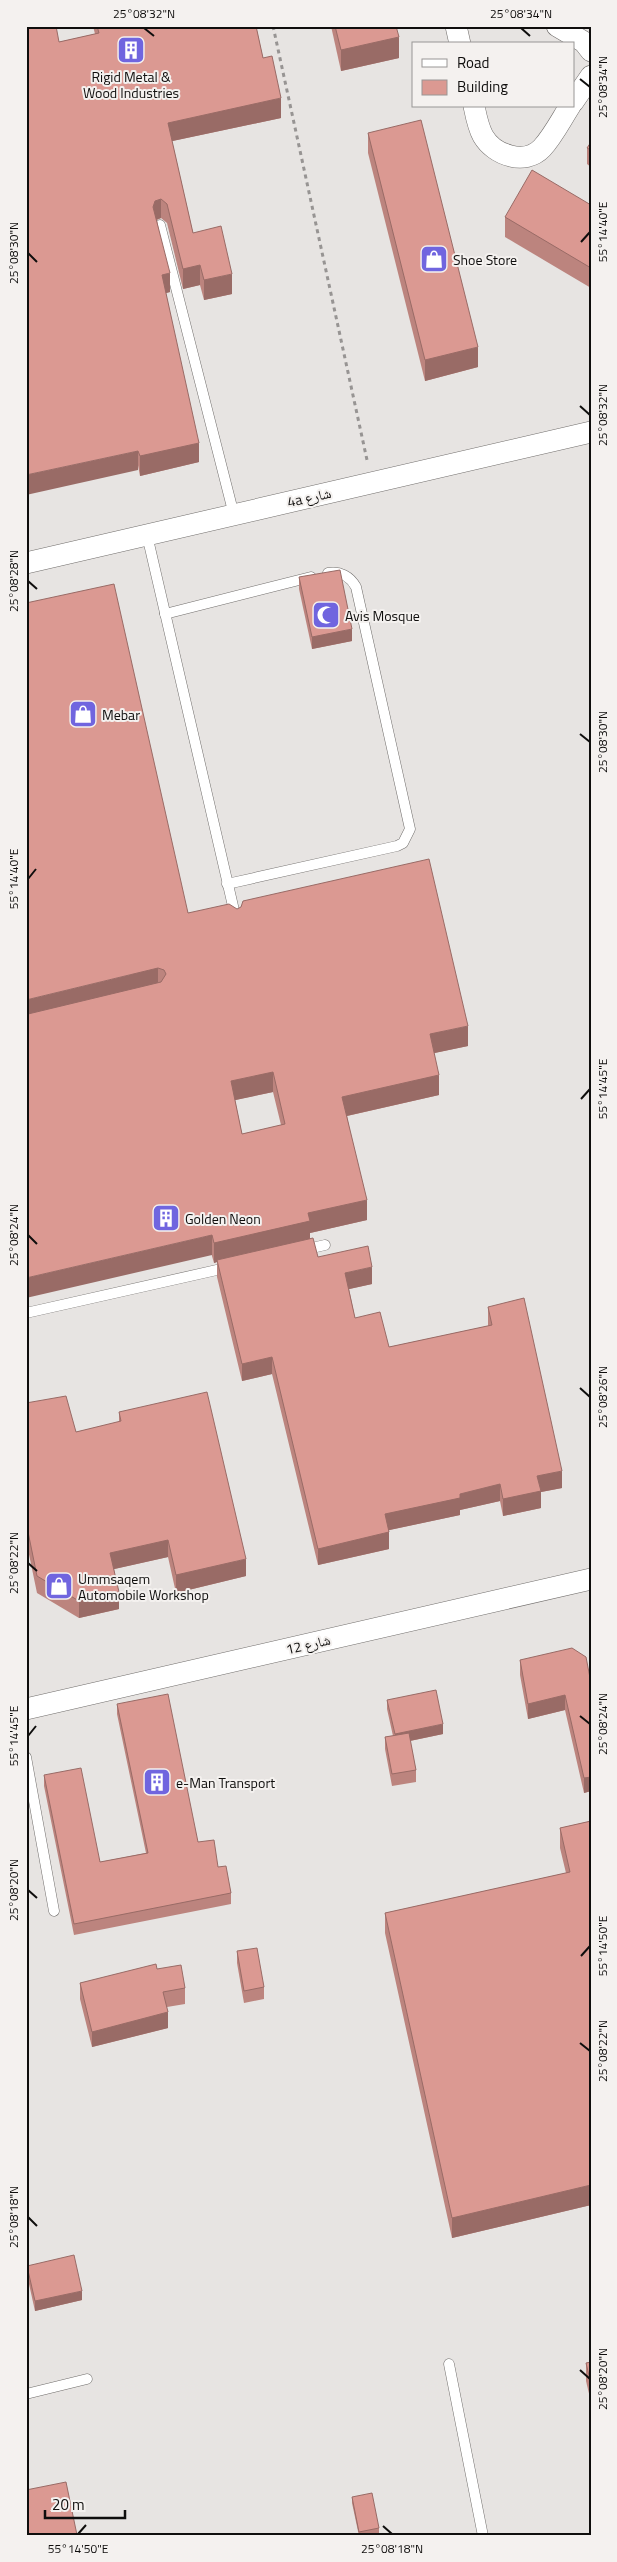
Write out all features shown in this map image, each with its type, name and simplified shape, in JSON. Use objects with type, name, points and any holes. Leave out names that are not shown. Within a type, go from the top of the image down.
[{"type":"street","points":[[456,26],[460,42]]},
{"type":"street","points":[[556,26],[584,42],[591,51]]},
{"type":"street","points":[[574,101],[591,76]]},
{"type":"street","points":[[475,108],[483,136],[491,146],[512,157],[525,157],[535,154],[543,148],[569,108]]},
{"type":"street","name":"4a شارع","points":[[26,563],[591,432]]},
{"type":"street","name":"شارع 12","points":[[26,1709],[591,1578]]},
{"type":"lane","points":[[160,224],[234,515]]},
{"type":"lane","points":[[147,535],[236,922]]},
{"type":"lane","points":[[165,614],[330,572],[347,576],[356,587],[410,822],[408,836],[397,846],[227,884]]},
{"type":"lane","points":[[296,1252],[325,1245]]},
{"type":"lane","points":[[26,1313],[238,1265]]},
{"type":"lane","points":[[26,1757],[54,1911]]},
{"type":"lane","points":[[449,2364],[484,2536]]},
{"type":"lane","points":[[26,2394],[87,2379]]},
{"type":"path","points":[[273,26],[372,483]]},
{"type":"building","points":[[26,26],[56,26],[59,42],[99,33],[97,26],[256,26],[263,58],[272,56],[281,98],[168,123],[193,233],[221,226],[232,274],[204,280],[200,265],[183,269],[167,204],[161,199],[155,201],[153,207],[170,273],[162,275],[199,443],[140,456],[138,451],[26,475]]},
{"type":"building","points":[[335,26],[396,26],[399,37],[341,50]]},
{"type":"building","points":[[421,120],[478,347],[425,360],[368,133]]},
{"type":"building","points":[[591,142],[591,150],[587,148]]},
{"type":"building","points":[[532,170],[591,205],[591,268],[505,217]]},
{"type":"building","name":"Avis Mosque","points":[[340,570],[352,629],[312,637],[299,577]]},
{"type":"building","points":[[114,584],[188,913],[229,904],[237,909],[241,907],[243,901],[429,859],[468,1026],[430,1034],[439,1075],[342,1097],[367,1200],[308,1213],[310,1221],[214,1243],[212,1235],[26,1278],[26,1013],[161,982],[166,974],[164,970],[158,968],[26,1000],[26,603]],"holes":[[[273,1072],[285,1124],[242,1134],[231,1081]]]},
{"type":"building","points":[[313,1238],[318,1257],[368,1246],[372,1267],[345,1273],[355,1318],[380,1312],[389,1347],[492,1325],[488,1307],[524,1298],[562,1471],[537,1476],[541,1491],[503,1499],[500,1484],[460,1494],[460,1498],[385,1514],[389,1532],[318,1549],[272,1357],[242,1364],[217,1260]]},
{"type":"building","points":[[207,1392],[246,1559],[176,1575],[168,1540],[110,1553],[119,1592],[79,1601],[37,1576],[26,1522],[26,1403],[66,1396],[76,1432],[121,1421],[119,1412]]},
{"type":"building","points":[[572,1648],[586,1657],[591,1683],[591,1777],[584,1778],[565,1695],[528,1704],[520,1660]]},
{"type":"building","points":[[436,1690],[443,1724],[395,1734],[387,1700]]},
{"type":"building","points":[[168,1694],[198,1842],[214,1840],[218,1867],[226,1866],[231,1893],[74,1924],[44,1775],[81,1768],[100,1862],[148,1853],[117,1704]]},
{"type":"building","points":[[409,1733],[416,1770],[392,1774],[385,1737]]},
{"type":"building","points":[[591,1821],[591,2185],[452,2218],[385,1913],[570,1872],[560,1828]]},
{"type":"building","points":[[257,1948],[264,1987],[244,1991],[237,1951]]},
{"type":"building","points":[[156,1964],[157,1969],[181,1965],[185,1988],[163,1992],[168,2012],[92,2032],[80,1983]]},
{"type":"building","points":[[74,2255],[82,2291],[35,2301],[27,2266]]},
{"type":"building","points":[[591,2362],[591,2384],[586,2363]]},
{"type":"building","points":[[66,2482],[77,2535],[26,2536],[26,2490]]},
{"type":"building","points":[[372,2493],[379,2528],[359,2532],[352,2497]]},
{"type":"place","name":"Rigid Metal & Wood Industries","points":[[131,50]]},
{"type":"place","name":"Shoe Store","points":[[434,259]]},
{"type":"place","name":"Avis Mosque","points":[[326,615]]},
{"type":"place","name":"Mebar","points":[[83,714]]},
{"type":"place","name":"Golden Neon","points":[[166,1218]]},
{"type":"place","name":"Ummsaqem Automobile Workshop","points":[[59,1586]]},
{"type":"place","name":"e-Man Transport","points":[[157,1782]]}]
